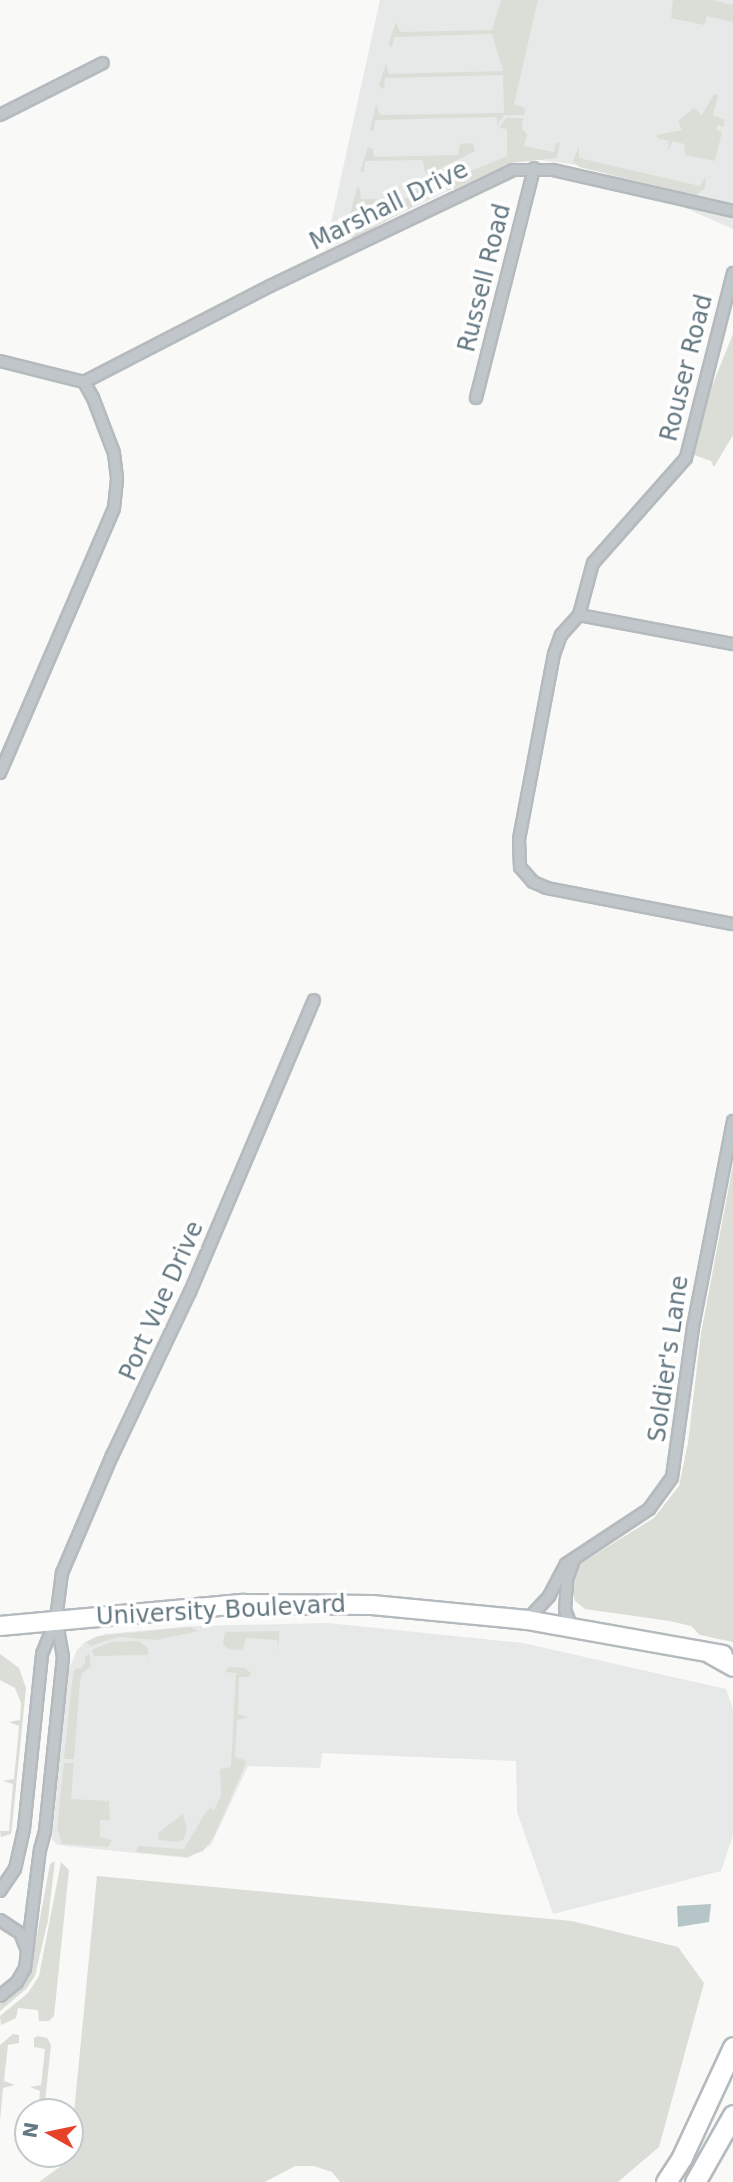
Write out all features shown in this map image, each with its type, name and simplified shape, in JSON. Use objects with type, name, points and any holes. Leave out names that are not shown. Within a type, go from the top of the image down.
[{"type":"highway","points":[[710,1653],[733,1651]]},
{"type":"highway","points":[[710,1653],[733,1666]]},
{"type":"highway","points":[[666,2182],[682,2157],[733,2048]]},
{"type":"highway","points":[[695,2182],[733,2115]]},
{"type":"main road","name":"University Boulevard","points":[[0,1626],[244,1604],[338,1604],[449,1610],[527,1620],[733,1657]]},
{"type":"street","points":[[0,114],[103,63]]},
{"type":"street","name":"Marshall Drive","points":[[84,382],[270,286],[513,170],[534,168],[733,211]]},
{"type":"street","name":"Russell Road","points":[[476,398],[534,168]]},
{"type":"street","name":"Rouser Road","points":[[579,615],[593,563],[686,458],[733,273]]},
{"type":"street","points":[[0,361],[84,382],[114,453],[117,478],[114,509],[0,772]]},
{"type":"street","points":[[733,644],[579,615],[561,635],[554,654],[519,839],[520,867],[533,882],[547,888],[733,924]]},
{"type":"street","name":"Port Vue Drive","points":[[56,1619],[58,1590],[66,1563],[112,1456],[190,1292],[314,1000]]},
{"type":"street","name":"Soldier's Lane","points":[[527,1620],[549,1596],[561,1571],[575,1557],[649,1509],[672,1477],[693,1327],[733,1121]]},
{"type":"street","points":[[572,1628],[565,1610],[567,1579],[575,1557]]},
{"type":"street","points":[[0,1891],[16,1869],[24,1829],[41,1654],[56,1619]]},
{"type":"street","points":[[0,1996],[17,1982],[25,1968],[40,1850],[45,1831],[63,1657],[56,1619]]},
{"type":"street","points":[[0,1920],[20,1933],[27,1952]]},
{"type":"shaded area","points":[[380,0],[733,0],[733,229],[591,167],[519,157],[325,250]]},
{"type":"shaded area","points":[[501,0],[538,0],[514,104],[525,108],[524,115],[504,115],[497,126],[497,117],[375,120],[374,131],[370,131],[376,104],[380,115],[504,113],[503,75],[385,78],[384,89],[379,86],[386,63],[389,74],[503,71],[492,34],[394,37],[392,48],[388,45],[396,22],[400,32],[492,30]]},
{"type":"shaded area","points":[[673,0],[712,0],[733,5],[733,22],[707,16],[704,25],[671,18]]},
{"type":"shaded area","points":[[714,94],[718,95],[713,115],[725,120],[723,127],[718,125],[716,130],[722,132],[715,161],[685,155],[684,144],[673,141],[668,151],[669,141],[657,138],[657,135],[682,130],[678,121],[694,108],[702,115]]},
{"type":"shaded area","points":[[506,118],[523,118],[522,129],[527,134],[524,146],[554,152],[556,143],[560,142],[557,158],[511,163],[452,190],[446,190],[446,182],[507,156],[507,129],[499,128]]},
{"type":"shaded area","points":[[473,143],[475,151],[429,174],[425,173],[423,160],[365,161],[364,172],[360,171],[368,147],[373,149],[374,157],[458,155],[460,144]]},
{"type":"shaded area","points":[[579,146],[579,158],[700,186],[706,176],[705,188],[696,195],[579,167],[573,161]]},
{"type":"shaded area","points":[[357,187],[360,189],[361,199],[413,198],[416,187],[428,189],[432,196],[353,239],[346,231]]},
{"type":"shaded area","points":[[733,334],[733,435],[714,467],[711,461],[694,455],[712,386]]},
{"type":"shaded area","points":[[733,1165],[733,1642],[700,1635],[691,1626],[670,1621],[585,1609],[575,1601],[572,1590],[578,1565],[654,1518],[679,1486],[688,1443],[701,1333]]},
{"type":"shaded area","points":[[328,1623],[523,1643],[726,1689],[733,1709],[733,1835],[721,1871],[553,1914],[517,1812],[516,1761],[322,1753],[320,1768],[248,1766],[211,1845],[188,1858],[65,1846],[56,1844],[52,1839],[69,1669],[77,1650],[85,1642],[105,1634],[194,1626]]},
{"type":"shaded area","points":[[190,1627],[199,1631],[156,1640],[118,1637],[91,1646],[86,1642],[98,1636]]},
{"type":"shaded area","points":[[279,1631],[278,1651],[277,1640],[246,1638],[243,1650],[228,1649],[223,1644],[225,1632]]},
{"type":"shaded area","points":[[139,1641],[148,1648],[148,1666],[147,1655],[94,1656],[92,1650],[110,1642]]},
{"type":"shaded area","points":[[89,1653],[91,1667],[83,1672],[80,1681],[74,1759],[64,1759],[73,1673],[85,1663],[85,1657]]},
{"type":"shaded area","points":[[0,1654],[19,1668],[26,1688],[11,1834],[1,1837],[0,1831],[9,1831],[13,1784],[3,1781],[14,1779],[19,1726],[9,1722],[20,1720],[21,1703],[15,1688],[0,1680]]},
{"type":"shaded area","points":[[229,1667],[245,1668],[251,1673],[249,1677],[239,1677],[238,1714],[248,1717],[237,1720],[235,1757],[247,1761],[213,1838],[203,1851],[186,1857],[136,1852],[138,1846],[184,1849],[206,1812],[210,1808],[214,1810],[221,1796],[220,1769],[231,1767],[236,1673],[225,1672]]},
{"type":"shaded area","points":[[64,1763],[74,1763],[71,1799],[109,1801],[110,1820],[100,1820],[100,1837],[112,1840],[108,1847],[62,1844],[57,1828]]},
{"type":"shaded area","points":[[183,1814],[187,1829],[184,1839],[177,1842],[159,1840],[158,1833]]},
{"type":"shaded area","points":[[55,1861],[48,1920],[35,1976],[26,1989],[0,2011],[0,2004],[24,1984],[30,1973],[50,1864]]},
{"type":"shaded area","points":[[61,1862],[69,1870],[54,2016],[49,2021],[39,2021],[38,2010],[18,2008],[16,2018],[1,2025],[0,2016],[28,1993],[39,1976]]},
{"type":"shaded area","points":[[97,1876],[572,1921],[678,1947],[704,1983],[659,2147],[618,2182],[340,2182],[332,2172],[314,2166],[295,2166],[265,2182],[39,2182],[58,2168],[84,2168],[84,2098],[75,2098]]},
{"type":"shaded area","points":[[711,1904],[709,1922],[678,1927],[677,1906]]},
{"type":"shaded area","points":[[13,2034],[19,2035],[19,2043],[8,2045],[4,2081],[15,2085],[3,2088],[0,2121],[0,2045]]},
{"type":"shaded area","points":[[34,2038],[47,2038],[51,2045],[45,2098],[39,2098],[40,2091],[30,2087],[41,2085],[45,2049],[34,2047]]}]
